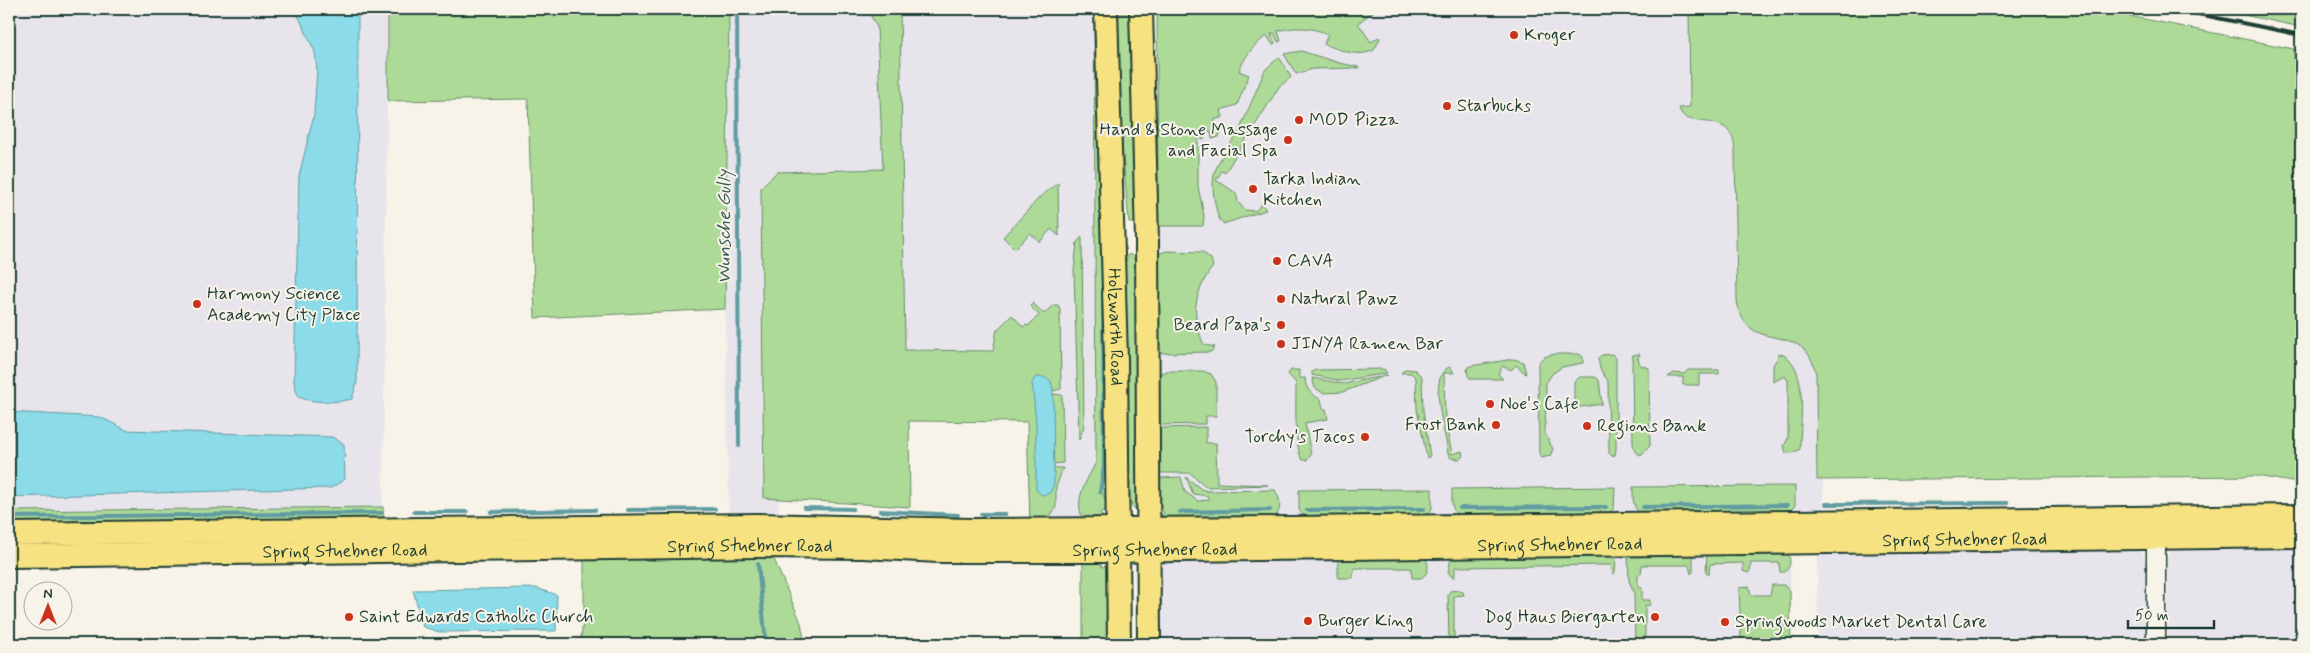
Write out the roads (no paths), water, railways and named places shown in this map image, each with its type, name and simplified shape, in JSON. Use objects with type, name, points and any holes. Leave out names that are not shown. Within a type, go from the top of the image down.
[{"type":"main road","name":"Holzwarth Road","points":[[1106,9],[1116,340],[1119,644]]},
{"type":"main road","name":"Holzwarth Road","points":[[1141,9],[1147,241],[1149,644]]},
{"type":"main road","name":"Spring Stuebner Road","points":[[9,534],[126,542],[577,538],[939,551],[1117,540],[1804,535],[2156,528],[2301,516]]},
{"type":"main road","name":"Spring Stuebner Road","points":[[2156,528],[2301,536]]},
{"type":"main road","name":"Spring Stuebner Road","points":[[9,556],[126,542]]},
{"type":"street","points":[[2156,528],[2156,644]]},
{"type":"water","points":[[295,9],[358,9],[357,382],[352,399],[339,401],[325,402],[298,397],[294,382],[299,176],[314,114],[317,70],[315,52]]},
{"type":"water","points":[[1036,377],[1044,377],[1051,381],[1053,390],[1054,484],[1050,493],[1042,495],[1036,490],[1036,423],[1032,382]]},
{"type":"water","points":[[9,412],[100,417],[126,430],[332,437],[344,444],[345,479],[331,488],[9,497]]},
{"type":"water","points":[[536,588],[557,595],[556,631],[439,632],[423,627],[413,590]]},
{"type":"waterway","name":"Wunsche Gully","points":[[737,9],[739,446]]},
{"type":"waterway","points":[[1100,492],[1104,466],[1103,294]]},
{"type":"waterway","points":[[1826,504],[2007,503]]},
{"type":"waterway","points":[[1643,507],[1787,505]]},
{"type":"waterway","points":[[1460,508],[1606,507]]},
{"type":"waterway","points":[[804,508],[853,509]]},
{"type":"waterway","points":[[628,510],[715,509]]},
{"type":"waterway","points":[[1307,510],[1424,509]]},
{"type":"waterway","points":[[491,512],[595,510]]},
{"type":"waterway","points":[[1180,512],[1270,510]]},
{"type":"waterway","points":[[880,511],[958,515]]},
{"type":"waterway","points":[[414,512],[467,512]]},
{"type":"waterway","points":[[9,517],[381,513]]},
{"type":"waterway","points":[[981,514],[1005,514]]},
{"type":"waterway","name":"Wunsche Gully","points":[[758,564],[766,644]]},
{"type":"railway","points":[[2173,9],[2301,35]]},
{"type":"place","name":"Kroger","points":[[1514,35]]},
{"type":"place","name":"Starbucks","points":[[1447,106]]},
{"type":"place","name":"MOD Pizza","points":[[1299,120]]},
{"type":"place","name":"Hand & Stone Massage and Facial Spa","points":[[1288,140]]},
{"type":"place","name":"Tarka Indian Kitchen","points":[[1253,189]]},
{"type":"place","name":"CAVA","points":[[1277,261]]},
{"type":"place","name":"Natural Pawz","points":[[1281,299]]},
{"type":"place","name":"Harmony Science Academy City Place","points":[[197,304]]},
{"type":"place","name":"Beard Papa's","points":[[1281,325]]},
{"type":"place","name":"JINYA Ramen Bar","points":[[1281,344]]},
{"type":"place","name":"Noe's Cafe","points":[[1490,404]]},
{"type":"place","name":"Frost Bank","points":[[1496,425]]},
{"type":"place","name":"Regions Bank","points":[[1587,426]]},
{"type":"place","name":"Torchy's Tacos","points":[[1365,437]]},
{"type":"place","name":"Saint Edwards Catholic Church","points":[[349,617]]},
{"type":"place","name":"Dog Haus Biergarten","points":[[1655,617]]},
{"type":"place","name":"Burger King","points":[[1308,621]]},
{"type":"place","name":"Springwoods Market Dental Care","points":[[1725,622]]}]
